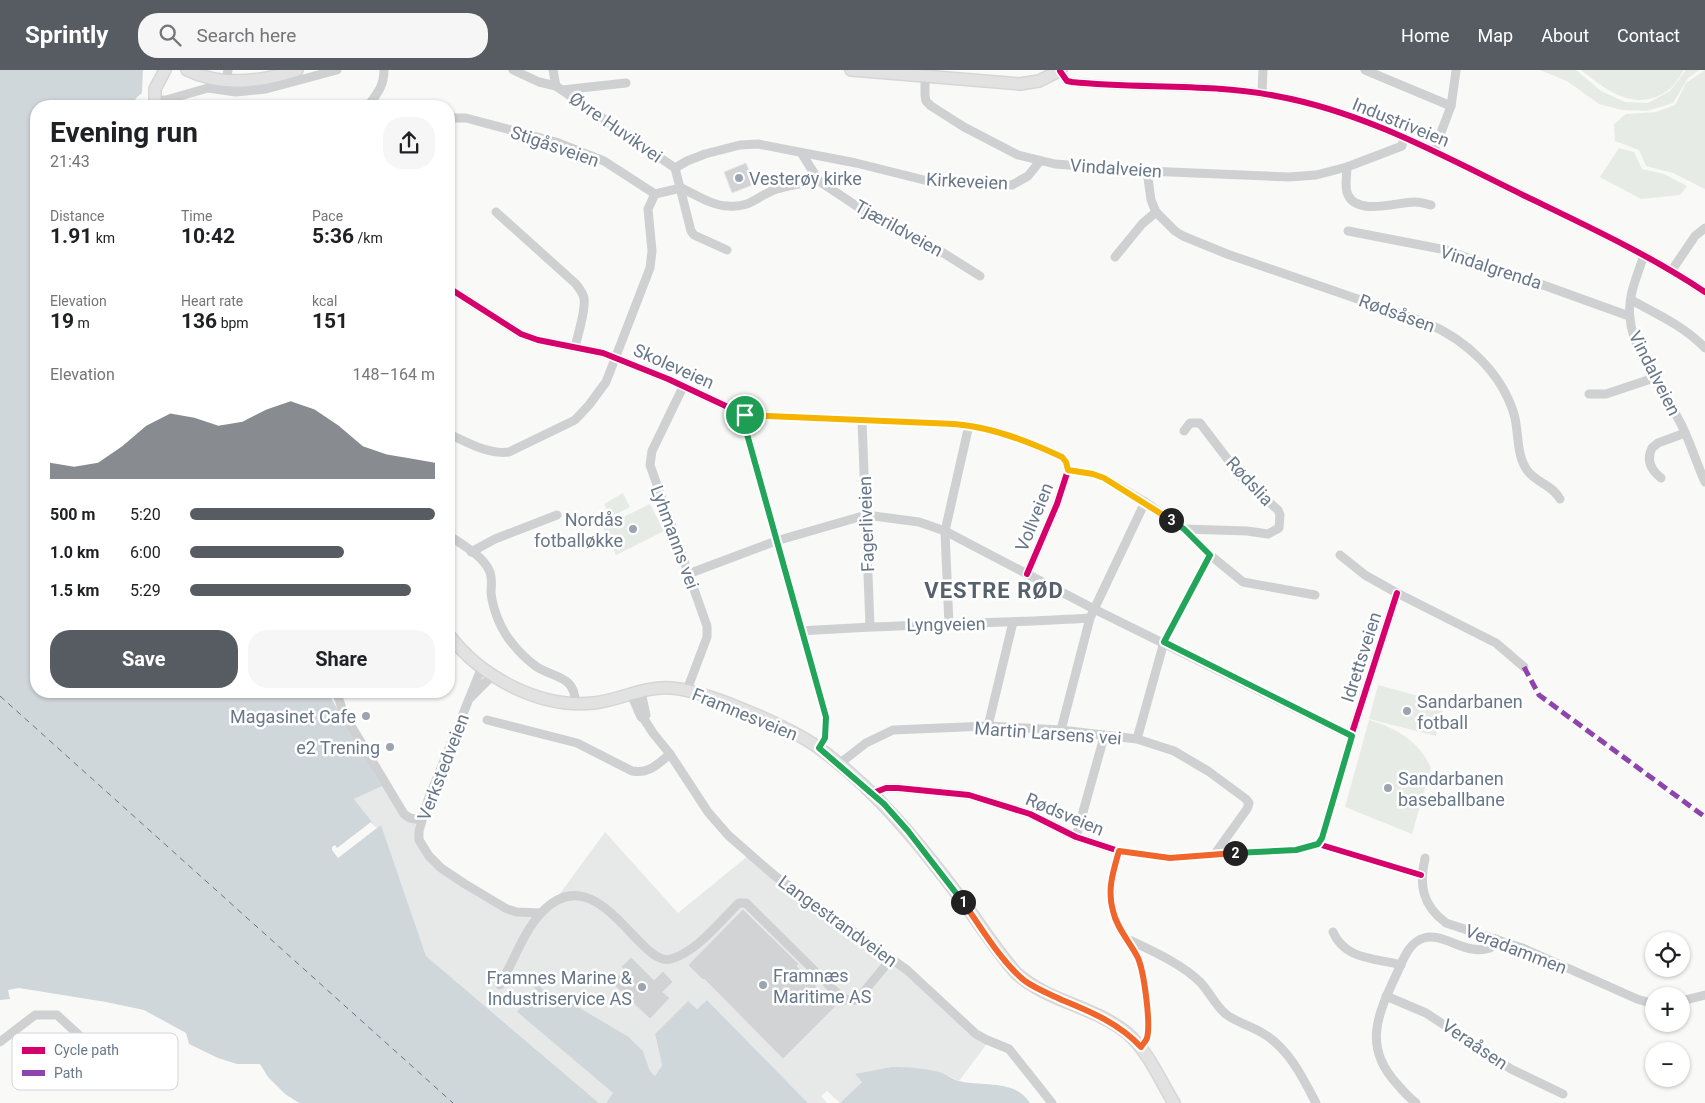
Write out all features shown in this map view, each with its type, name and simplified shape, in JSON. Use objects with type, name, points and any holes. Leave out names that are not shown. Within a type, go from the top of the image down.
[{"type":"main road","points":[[154,70],[152,82],[155,98]]},
{"type":"main road","points":[[155,98],[165,70]]},
{"type":"main road","points":[[187,70],[205,78],[227,75]]},
{"type":"main road","points":[[202,70],[258,80],[297,70]]},
{"type":"main road","points":[[851,70],[1020,84],[1039,81],[1060,70]]},
{"type":"main road","name":"Framnesveien","points":[[455,641],[482,668],[520,689],[540,697],[575,703],[599,702],[636,693],[670,688],[686,690],[772,723],[819,748],[873,794],[908,831],[1016,973],[1025,981],[1045,992],[1108,1020],[1128,1034],[1141,1047],[1174,1103]]},
{"type":"street","points":[[155,98],[166,100],[208,88],[236,92],[266,89],[338,70]]},
{"type":"street","points":[[372,100],[384,82],[384,70]]},
{"type":"street","points":[[513,70],[539,82],[559,88],[626,83]]},
{"type":"street","points":[[554,70],[559,88]]},
{"type":"street","name":"Industriveien","points":[[1060,70],[1068,81],[1080,83],[1232,90],[1278,96],[1355,117],[1434,151],[1644,255],[1672,270],[1705,292]]},
{"type":"street","points":[[1262,94],[1264,70]]},
{"type":"street","points":[[1365,70],[1451,106]]},
{"type":"street","points":[[1434,151],[1451,106],[1456,71]]},
{"type":"street","name":"Vindalveien","points":[[925,76],[926,101],[931,106],[995,144],[1018,155],[1040,161],[1147,171],[1289,177],[1316,174],[1347,167],[1402,146],[1404,137]]},
{"type":"street","name":"Øvre Huvikvei","points":[[559,88],[676,168],[691,231],[694,235],[727,250]]},
{"type":"street","name":"Stigåsveien","points":[[455,118],[466,118],[556,142],[604,161],[655,194]]},
{"type":"street","name":"Øvre Huvikvei","points":[[676,168],[687,161],[705,154],[740,145],[772,145],[802,154],[856,163]]},
{"type":"street","name":"Tjærildveien","points":[[802,154],[818,181],[864,211],[929,244],[980,276]]},
{"type":"street","name":"Kirkeveien","points":[[856,163],[932,182],[1012,185],[1028,176],[1040,161]]},
{"type":"street","points":[[1347,167],[1346,190],[1350,198],[1357,203],[1372,207],[1417,202],[1431,204]]},
{"type":"street","name":"Rødsåsen","points":[[1147,171],[1151,200],[1156,212],[1175,231],[1195,242],[1427,323],[1457,339],[1490,371],[1502,387],[1514,414],[1523,462],[1527,470],[1536,479],[1553,489],[1560,499]]},
{"type":"street","points":[[455,437],[486,450],[501,454],[539,439],[575,420],[589,406],[606,382],[617,358],[650,268],[652,251],[648,209],[655,194],[681,188],[714,203],[733,206],[751,204],[763,194],[779,188],[818,181]]},
{"type":"street","points":[[496,212],[582,291],[584,306],[575,347]]},
{"type":"street","points":[[1115,257],[1142,224],[1156,212]]},
{"type":"street","points":[[1672,270],[1695,236],[1705,228]]},
{"type":"street","name":"Vindalgrenda","points":[[1348,231],[1446,250],[1629,316]]},
{"type":"street","name":"Vindalveien","points":[[1644,255],[1631,300],[1629,316],[1638,346],[1685,433],[1705,482]]},
{"type":"street","name":"Skoleveien","points":[[455,292],[521,334],[538,340],[603,352],[745,415]]},
{"type":"street","points":[[1631,300],[1694,336],[1705,348]]},
{"type":"street","points":[[1589,394],[1606,394],[1654,378]]},
{"type":"street","name":"Lyhmanns vei","points":[[683,387],[652,451],[650,465],[707,626],[707,637],[686,690]]},
{"type":"street","points":[[819,748],[825,738],[826,717],[745,427],[745,415],[969,425],[1007,434],[1062,457],[1066,462],[1068,470],[1093,474],[1104,478],[1145,502],[1184,529],[1210,555],[1243,582],[1315,595]]},
{"type":"street","name":"Fagerliveien","points":[[862,421],[870,626]]},
{"type":"street","name":"Rødslia","points":[[1184,431],[1190,423],[1200,423],[1242,478],[1278,510],[1281,520],[1279,528],[1268,534],[1247,531],[1184,529]]},
{"type":"street","points":[[949,625],[945,531],[969,425]]},
{"type":"street","name":"Vindalveien","points":[[1661,478],[1651,468],[1650,450],[1658,443],[1685,433]]},
{"type":"street","name":"Vollveien","points":[[1027,574],[1057,504],[1068,470]]},
{"type":"street","points":[[1062,730],[1092,613],[1145,502]]},
{"type":"street","points":[[471,552],[495,539],[557,515]]},
{"type":"street","points":[[688,574],[776,540],[866,515],[919,522],[945,531],[1027,574],[1092,613],[1164,642],[1352,736]]},
{"type":"street","points":[[455,540],[483,562],[490,571],[492,602],[509,640],[524,658],[538,668],[570,684],[575,692],[575,703]]},
{"type":"street","points":[[1137,740],[1164,642],[1210,555]]},
{"type":"street","name":"Idrettsveien","points":[[1340,555],[1365,575],[1397,593],[1496,642],[1524,667]]},
{"type":"street","name":"Idrettsveien","points":[[1318,844],[1322,838],[1397,593]]},
{"type":"street","name":"Lyngveien","points":[[802,631],[870,626],[1013,622],[1092,613]]},
{"type":"street","points":[[988,726],[1013,622]]},
{"type":"street","name":"Verkstedveien","points":[[482,668],[448,749],[418,831],[421,847],[441,868],[507,909],[517,912],[540,913]]},
{"type":"street","name":"Verkstedveien","points":[[471,697],[493,675]]},
{"type":"street","name":"Langestrandveien","points":[[636,693],[641,717],[670,754],[714,821],[749,855],[788,886],[907,970],[976,1034],[1009,1049],[1052,1103]]},
{"type":"street","points":[[338,698],[344,714],[404,814],[410,818],[422,820]]},
{"type":"street","points":[[487,720],[577,744],[632,771],[641,773],[652,769],[670,754]]},
{"type":"street","name":"Martin Larsens vei","points":[[838,764],[866,743],[893,730],[988,726],[1062,730],[1137,740],[1174,751],[1188,758],[1249,803],[1248,809],[1214,855]]},
{"type":"street","name":"Rødsveien","points":[[1076,836],[1104,737]]},
{"type":"street","name":"Rødsveien","points":[[873,794],[886,788],[898,788],[969,795],[1030,814],[1076,836],[1119,851],[1170,858],[1296,850],[1318,844]]},
{"type":"street","points":[[1119,851],[1111,876],[1110,897],[1114,917],[1138,959],[1144,984],[1148,1028],[1147,1038],[1141,1047]]},
{"type":"street","name":"Veradammen","points":[[1425,858],[1421,876],[1423,888],[1429,906],[1436,916],[1456,927],[1525,949],[1637,1000],[1645,1002]]},
{"type":"street","points":[[500,985],[540,913],[553,903],[568,898],[582,897],[595,901],[605,907],[653,954],[663,960],[671,960],[695,946],[738,904],[746,903],[839,995],[845,1000],[853,1002],[857,1000],[891,959]]},
{"type":"street","points":[[1333,932],[1337,942],[1356,956],[1401,965]]},
{"type":"street","points":[[1416,1103],[1388,1074],[1378,1056],[1376,1039],[1377,1022],[1386,996],[1401,965],[1416,942],[1425,937],[1476,951],[1490,948],[1496,939]]},
{"type":"street","points":[[1125,938],[1185,969],[1202,984],[1221,1010],[1227,1015],[1267,1036],[1291,1060],[1302,1075],[1316,1103]]},
{"type":"street","points":[[1690,998],[1705,994]]},
{"type":"street","name":"Veraåsen","points":[[1386,996],[1426,1013],[1511,1069],[1563,1094]]},
{"type":"street","points":[[0,1042],[35,1015],[57,1015],[77,1033]]},
{"type":"shaded area","points":[[0,70],[143,70],[142,93],[135,100],[30,100],[30,698],[331,698],[382,786],[354,799],[377,828],[381,825],[426,956],[599,1103],[299,1103],[285,1094],[268,1077],[260,1064],[237,1064],[218,1058],[189,1044],[186,1033],[144,1010],[19,988],[8,990],[10,999],[0,1000]]},
{"type":"shaded area","points":[[1540,70],[1576,70],[1601,91],[1625,102],[1648,103],[1670,91],[1686,70],[1699,70],[1688,78],[1673,103],[1647,111],[1622,110],[1599,104],[1567,81]]},
{"type":"shaded area","points":[[1581,70],[1684,70],[1670,89],[1655,97],[1644,100],[1621,96],[1600,85]]},
{"type":"shaded area","points":[[1705,70],[1705,189],[1673,173],[1646,166],[1639,150],[1615,141],[1614,124],[1626,114],[1656,112],[1675,105],[1686,83]]},
{"type":"shaded area","points":[[1619,148],[1634,152],[1642,169],[1664,174],[1687,186],[1680,195],[1641,199],[1600,177]]},
{"type":"shaded area","points":[[623,493],[630,507],[611,517],[604,504]]},
{"type":"shaded area","name":"Nordås fotballøkke","points":[[650,504],[664,531],[616,555],[603,527]]},
{"type":"shaded area","name":"Sandarbanen fotball","points":[[1378,685],[1444,703],[1436,736],[1369,719]]},
{"type":"shaded area","name":"Sandarbanen baseballbane","points":[[1369,720],[1388,727],[1406,737],[1420,750],[1431,768],[1412,834],[1345,807]]},
{"type":"shaded area","points":[[386,783],[404,814],[421,820],[419,831],[429,856],[507,909],[540,913],[553,903],[605,832],[678,913],[749,855],[907,970],[989,1041],[959,1081],[942,1073],[855,1074],[862,1082],[840,1103],[827,1091],[821,1096],[827,1103],[808,1103],[707,1000],[697,1009],[688,1001],[655,1034],[662,1065],[655,1076],[650,1071],[643,1051],[629,1037],[558,995],[552,1000],[535,980],[531,984],[542,997],[517,1012],[613,1093],[606,1103],[599,1103],[426,956],[381,826],[377,828],[354,799]]},
{"type":"shaded area","points":[[535,980],[552,1000],[558,995],[629,1037],[643,1051],[650,1071],[655,1076],[662,1065],[655,1034],[688,1001],[697,1009],[707,1000],[808,1103],[606,1103],[613,1093],[517,1012],[532,993],[540,998],[542,997],[531,984]]},
{"type":"shaded area","points":[[892,1067],[930,1070],[968,1083],[1007,1087],[1024,1095],[1030,1103],[840,1103],[862,1082],[855,1074]]},
{"type":"pier","points":[[371,822],[377,828],[338,858],[332,847],[335,845],[337,848]]},
{"type":"building","name":"Vesterøy kirke","points":[[746,163],[755,184],[732,193],[724,172]]},
{"type":"building","name":"Framnæs Maritime AS","points":[[743,909],[799,964],[797,966],[836,1006],[783,1059],[688,965]]},
{"type":"building","name":"Framnes Marine & Industriservice AS","points":[[631,957],[654,980],[663,971],[673,982],[663,992],[670,998],[650,1019],[612,983],[624,970],[621,967]]},
{"type":"ferry route","points":[[0,696],[453,1103]]},
{"type":"marked path","points":[[1524,667],[1539,695],[1705,817]]},
{"type":"cycle path","points":[[1060,71],[1067,81],[1072,82],[1225,89],[1276,96],[1309,103],[1341,113],[1373,124],[1435,151],[1662,265],[1705,292]]},
{"type":"cycle path","points":[[455,292],[521,334],[538,340],[603,353],[668,379],[745,415],[969,425],[1007,434],[1062,457],[1066,462],[1068,470],[1057,504],[1027,574]]},
{"type":"cycle path","points":[[1318,844],[1322,838],[1351,736],[1397,593]]},
{"type":"cycle path","points":[[873,793],[886,788],[898,788],[969,795],[1030,814],[1076,837],[1119,851],[1170,858],[1296,850],[1318,844],[1421,875]]},
{"type":"place","name":"Vesterøy kirke","points":[[739,178]]},
{"type":"place","name":"Nordås fotballøkke","points":[[633,529]]},
{"type":"place","name":"Sandarbanen fotball","points":[[1407,711]]},
{"type":"place","name":"Magasinet Cafe","points":[[366,716]]},
{"type":"place","name":"e2 Trening","points":[[390,747]]},
{"type":"place","name":"Sandarbanen baseballbane","points":[[1388,788]]},
{"type":"place","name":"Framnæs Maritime AS","points":[[763,985]]},
{"type":"place","name":"Framnes Marine & Industriservice AS","points":[[642,987]]},
{"type":"district","name":"VESTRE RØD","points":[[994,590]]},
{"type":"route","points":[[745,415],[969,425],[1007,434],[1049,450],[1062,457],[1066,462],[1068,470],[1093,474],[1104,478],[1145,502],[1184,529],[1210,555],[1164,642],[1352,736],[1322,838],[1318,844],[1296,850],[1170,858],[1119,851],[1111,876],[1110,897],[1114,917],[1119,929],[1138,959],[1144,984],[1148,1028],[1147,1038],[1141,1047],[1122,1029],[1108,1020],[1034,987],[1016,973],[955,891],[897,818],[873,794],[819,748],[827,730],[826,717],[745,427],[745,415]]}]
